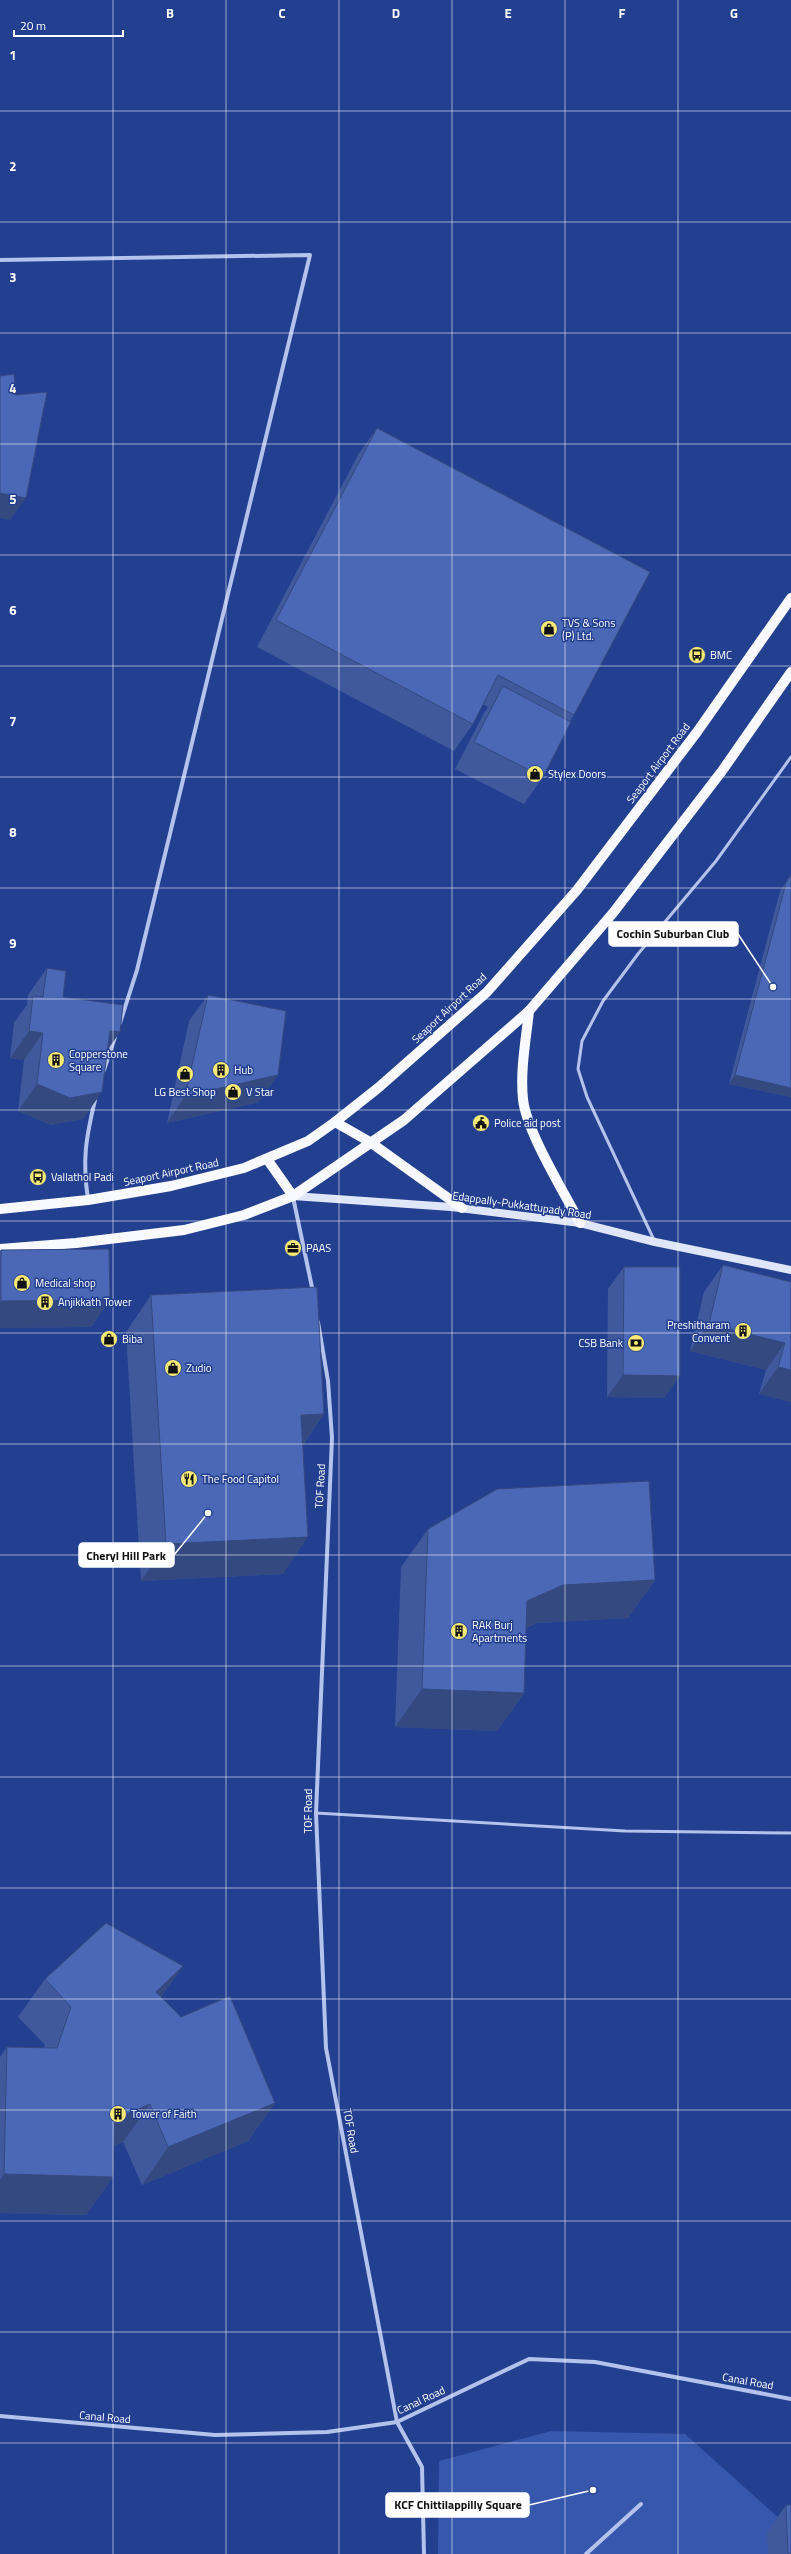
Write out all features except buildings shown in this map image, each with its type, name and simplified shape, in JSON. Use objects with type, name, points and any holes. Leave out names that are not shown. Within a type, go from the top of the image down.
[{"type":"main road","name":"Seaport Airport Road","points":[[0,1209],[88,1200],[171,1186],[244,1168],[308,1141],[335,1122],[378,1088],[487,992],[577,890],[697,732],[791,598]]},
{"type":"main road","points":[[0,1249],[76,1243],[184,1230],[244,1215],[293,1196],[404,1120],[529,1011],[613,913],[722,771],[791,672]]},
{"type":"main road","points":[[529,1011],[523,1066],[523,1100],[531,1127],[580,1223]]},
{"type":"main road","points":[[335,1122],[370,1142],[462,1208]]},
{"type":"main road","points":[[267,1159],[293,1196]]},
{"type":"main road","name":"Edappally-Pukkattupady Road","points":[[293,1196],[462,1208],[580,1223],[655,1242],[791,1270]]},
{"type":"street","points":[[0,260],[310,255],[137,970],[101,1077]]},
{"type":"street","points":[[88,1200],[84,1168],[88,1131],[97,1091]]},
{"type":"street","points":[[293,1196],[314,1298]]},
{"type":"street","name":"TOF Road","points":[[316,1313],[328,1381],[332,1438],[316,1813],[326,2048],[397,2422],[422,2467],[424,2554]]},
{"type":"street","name":"Canal Road","points":[[0,2416],[215,2435],[327,2432],[397,2422],[529,2359],[595,2362],[791,2398]]},
{"type":"street","points":[[586,2554],[641,2504]]},
{"type":"lane","points":[[655,1242],[587,1097],[578,1069],[582,1041],[603,1001],[638,954],[716,861],[791,757]]},
{"type":"lane","points":[[316,1813],[625,1831],[791,1833]]},
{"type":"shaded area","points":[[551,2431],[685,2434],[781,2520],[791,2519],[791,2554],[438,2554],[439,2461]]},
{"type":"place","name":"TVS & Sons (P) Ltd.","points":[[549,629]]},
{"type":"place","name":"BMC","points":[[697,655]]},
{"type":"place","name":"Stylex Doors","points":[[535,774]]},
{"type":"place","name":"Cochin Suburban Club","points":[[773,987]]},
{"type":"place","name":"Copperstone Square","points":[[56,1060]]},
{"type":"place","name":"Hub","points":[[221,1070]]},
{"type":"place","name":"LG Best Shop","points":[[185,1074]]},
{"type":"place","name":"V Star","points":[[233,1092]]},
{"type":"place","name":"Police aid post","points":[[481,1123]]},
{"type":"place","name":"Vallathol Padi","points":[[38,1177]]},
{"type":"place","name":"PAAS","points":[[293,1248]]},
{"type":"place","name":"Medical shop","points":[[22,1283]]},
{"type":"place","name":"Anjikkath Tower","points":[[45,1302]]},
{"type":"place","name":"Preshitharam Convent","points":[[743,1331]]},
{"type":"place","name":"Biba","points":[[109,1339]]},
{"type":"place","name":"CSB Bank","points":[[636,1343]]},
{"type":"place","name":"Zudio","points":[[173,1368]]},
{"type":"place","name":"The Food Capitol","points":[[189,1479]]},
{"type":"place","name":"Cheryl Hill Park","points":[[208,1513]]},
{"type":"place","name":"RAK Burj Apartments","points":[[459,1631]]},
{"type":"place","name":"Tower of Faith","points":[[118,2114]]},
{"type":"place","name":"KCF Chittilappilly Square","points":[[593,2490]]}]
